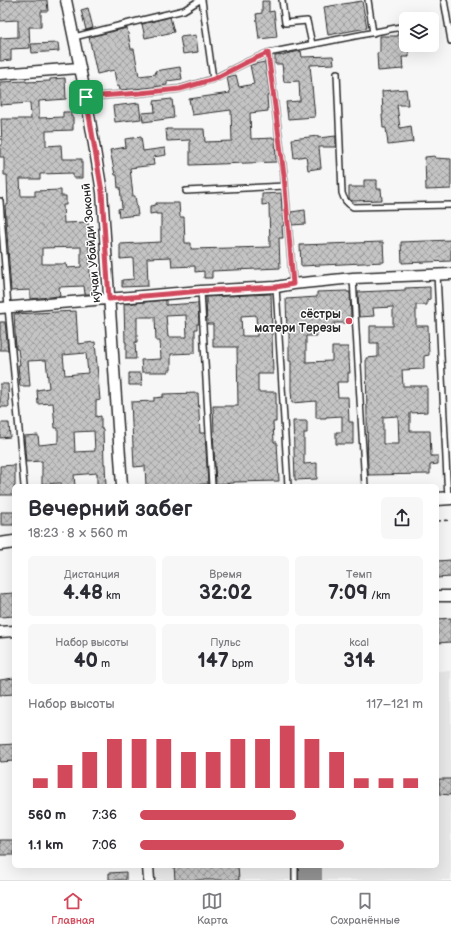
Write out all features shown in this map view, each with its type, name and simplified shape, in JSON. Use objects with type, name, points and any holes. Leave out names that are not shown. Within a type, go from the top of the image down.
[{"type":"street","name":"кӯчаи Убайди Зоконӣ","points":[[66,0],[86,97],[102,192],[122,484]]},
{"type":"street","points":[[0,74],[79,68]]},
{"type":"street","points":[[4,307],[201,291],[276,287],[353,278],[451,274]]},
{"type":"street","points":[[0,544],[12,542]]},
{"type":"street","points":[[439,596],[451,596]]},
{"type":"street","points":[[0,632],[12,631]]},
{"type":"street","points":[[148,868],[149,880]]},
{"type":"lane","points":[[74,37],[184,10],[201,0],[214,79]]},
{"type":"lane","points":[[282,0],[286,23],[307,21],[312,44]]},
{"type":"lane","points":[[368,0],[373,33]]},
{"type":"lane","points":[[444,0],[451,41]]},
{"type":"lane","points":[[86,97],[180,89],[214,79],[268,53],[399,27]]},
{"type":"lane","points":[[268,53],[284,175],[293,284]]},
{"type":"lane","points":[[338,73],[342,193],[344,200],[353,207],[451,205]]},
{"type":"lane","points":[[186,191],[285,186]]},
{"type":"lane","points":[[0,201],[4,307],[24,484]]},
{"type":"lane","points":[[437,274],[446,499]]},
{"type":"lane","points":[[353,278],[365,484]]},
{"type":"lane","points":[[276,287],[288,484]]},
{"type":"lane","points":[[201,291],[212,484]]},
{"type":"lane","points":[[295,868],[295,880]]},
{"type":"path","points":[[439,521],[451,520]]},
{"type":"shaded area","points":[[439,671],[451,671],[451,880],[153,880],[152,868],[439,868]]},
{"type":"building","points":[[0,0],[47,0],[48,11],[41,11],[41,27],[29,27],[30,48],[11,49],[11,60],[0,61],[0,38],[18,37],[18,20],[0,21]]},
{"type":"building","points":[[262,1],[269,1],[269,12],[274,11],[277,37],[259,39],[256,14],[262,13]]},
{"type":"building","points":[[362,1],[367,28],[328,35],[324,7]]},
{"type":"building","points":[[88,8],[93,28],[86,30],[81,10]]},
{"type":"building","points":[[170,17],[174,32],[145,38],[142,24]]},
{"type":"building","points":[[127,28],[131,49],[134,49],[139,76],[156,74],[155,71],[180,67],[182,79],[167,81],[167,85],[120,90],[119,86],[117,87],[114,70],[97,74],[89,37]]},
{"type":"building","points":[[399,32],[399,52],[409,52],[409,57],[402,57],[403,69],[378,71],[377,53],[380,52],[380,36],[398,36]]},
{"type":"building","points":[[196,35],[198,52],[183,54],[180,37]]},
{"type":"building","points":[[58,43],[59,51],[32,53],[31,44]]},
{"type":"building","points":[[301,51],[302,57],[333,56],[334,64],[310,65],[315,117],[288,119],[286,102],[300,101],[299,81],[284,82],[282,64],[275,64],[275,56]]},
{"type":"building","points":[[265,62],[270,95],[267,96],[268,111],[250,113],[251,139],[275,138],[276,162],[190,165],[190,140],[167,141],[166,129],[204,129],[205,142],[232,141],[231,110],[192,115],[189,99],[230,93],[227,77],[236,75],[239,87],[254,84],[250,65]]},
{"type":"building","points":[[65,78],[66,99],[39,101],[39,118],[63,117],[63,112],[71,112],[71,117],[73,117],[73,130],[46,131],[46,146],[61,145],[62,159],[82,159],[82,178],[73,178],[73,173],[40,174],[40,179],[20,179],[21,196],[35,196],[35,191],[61,190],[61,196],[66,196],[66,205],[63,205],[64,223],[88,222],[90,277],[93,277],[93,294],[85,294],[84,286],[59,287],[60,296],[30,299],[30,290],[11,291],[5,205],[8,205],[7,175],[4,175],[4,157],[0,157],[0,145],[2,145],[1,119],[31,119],[30,103],[0,105],[0,82],[50,81],[50,79]],"holes":[[[81,247],[81,267],[67,268],[66,264],[42,264],[42,248]]]},
{"type":"building","points":[[406,89],[408,105],[397,105],[400,128],[411,126],[413,142],[388,145],[386,128],[383,128],[382,91]]},
{"type":"building","points":[[172,99],[174,118],[143,122],[142,113],[155,112],[154,101]]},
{"type":"building","points":[[139,103],[141,119],[115,122],[113,106]]},
{"type":"building","points":[[318,136],[318,138],[336,136],[336,147],[319,147],[321,168],[308,170],[306,156],[294,158],[292,139]]},
{"type":"building","points":[[141,137],[143,151],[165,148],[166,155],[153,157],[154,165],[130,168],[133,196],[135,196],[138,215],[119,217],[118,209],[122,208],[120,187],[118,188],[117,175],[115,175],[110,150],[126,147],[125,139]]},
{"type":"building","points":[[435,156],[435,158],[451,159],[451,189],[426,190],[425,157]]},
{"type":"building","points":[[364,180],[377,180],[377,189],[381,189],[382,200],[352,201],[349,199],[349,187],[364,187]]},
{"type":"building","points":[[281,193],[284,225],[282,226],[283,238],[279,238],[280,268],[212,271],[212,278],[204,278],[204,271],[195,272],[195,266],[172,267],[171,257],[147,258],[148,286],[122,287],[122,280],[134,279],[133,258],[120,259],[120,244],[161,242],[161,214],[150,214],[150,206],[156,205],[156,203],[179,203],[180,217],[184,217],[185,243],[191,243],[191,249],[270,247],[269,204],[262,205],[262,194]]},
{"type":"building","points":[[305,210],[306,224],[292,225],[291,212]]},
{"type":"building","points":[[451,240],[451,261],[402,263],[401,242]]},
{"type":"building","points":[[383,242],[384,262],[301,266],[300,245]]},
{"type":"building","points":[[430,287],[430,299],[427,300],[427,305],[416,305],[416,326],[428,326],[429,355],[424,356],[424,369],[402,370],[403,386],[427,386],[427,412],[410,413],[410,431],[430,431],[431,456],[438,456],[438,464],[430,465],[430,474],[368,475],[366,358],[378,357],[378,343],[370,343],[370,326],[393,326],[393,307],[373,308],[374,316],[359,317],[358,292],[405,290],[405,288]],"holes":[[[398,416],[399,444],[383,444],[383,417]]]},
{"type":"building","points":[[317,292],[350,292],[351,317],[348,317],[348,323],[334,323],[335,329],[316,329],[317,336],[306,336],[306,362],[332,361],[332,347],[348,347],[350,373],[348,373],[348,382],[337,382],[338,397],[348,397],[349,422],[353,422],[353,444],[336,444],[336,432],[342,432],[342,416],[316,418],[316,401],[292,403],[291,361],[289,361],[289,332],[287,332],[286,299],[317,297]]},
{"type":"building","points":[[271,294],[273,374],[258,374],[258,392],[276,392],[276,422],[273,422],[274,442],[277,442],[279,481],[216,484],[213,406],[238,406],[237,347],[213,347],[213,324],[207,324],[206,297]],"holes":[[[256,315],[257,336],[242,336],[241,316]]]},
{"type":"building","points":[[166,300],[166,305],[198,303],[199,324],[197,324],[197,329],[195,329],[195,353],[171,354],[171,370],[168,370],[168,372],[142,372],[141,360],[161,359],[160,341],[156,341],[155,317],[137,317],[137,342],[135,342],[136,359],[126,359],[124,304]],"holes":[[[186,315],[187,337],[168,337],[166,316]]]},
{"type":"building","points":[[76,311],[78,344],[95,342],[100,400],[96,401],[96,417],[101,416],[101,429],[103,429],[106,484],[97,484],[97,473],[74,475],[75,484],[42,484],[42,461],[26,462],[24,436],[38,435],[39,445],[58,443],[58,428],[55,428],[53,403],[38,404],[37,390],[49,388],[46,360],[28,361],[30,386],[20,386],[18,365],[20,365],[18,349],[16,349],[14,314]],"holes":[[[86,353],[88,373],[65,375],[63,355]],[[94,431],[95,451],[75,452],[74,432]]]},
{"type":"building","points":[[0,322],[5,322],[8,350],[0,350]]},
{"type":"building","points":[[129,373],[141,373],[142,385],[129,385]]},
{"type":"building","points":[[0,384],[8,384],[9,407],[0,407]]},
{"type":"building","points":[[198,393],[200,433],[205,433],[208,484],[146,484],[145,466],[134,467],[131,402],[154,401],[154,398],[163,397],[163,394]]},
{"type":"building","points":[[293,421],[307,421],[307,433],[304,433],[304,464],[317,463],[317,479],[295,480]]},
{"type":"building","points":[[0,423],[9,423],[10,437],[0,438]]},
{"type":"building","points":[[15,465],[15,484],[12,484],[12,495],[0,495],[0,466]]},
{"type":"building","points":[[1,512],[12,512],[12,525],[1,525]]},
{"type":"building","points":[[451,560],[451,577],[439,578],[439,561]]},
{"type":"building","points":[[12,593],[12,616],[0,617],[0,594]]},
{"type":"building","points":[[451,618],[451,642],[439,643],[439,619]]},
{"type":"building","points":[[12,678],[12,694],[0,695],[0,680]]},
{"type":"building","points":[[12,744],[12,761],[0,762],[0,745]]},
{"type":"building","points":[[439,779],[451,779],[451,795],[439,794]]},
{"type":"building","points":[[0,840],[12,840],[12,855],[0,855]]},
{"type":"building","points":[[174,868],[238,868],[239,880],[175,880]]},
{"type":"building","points":[[126,872],[126,880],[109,880],[109,873]]},
{"type":"taxiway","points":[[309,868],[309,880]]},
{"type":"place","name":"сёстры матери Терезы","points":[[349,321]]},
{"type":"route","points":[[268,53],[284,175],[293,284],[276,287],[201,291],[109,299],[102,192],[86,97],[180,89],[214,79],[268,53]]}]
